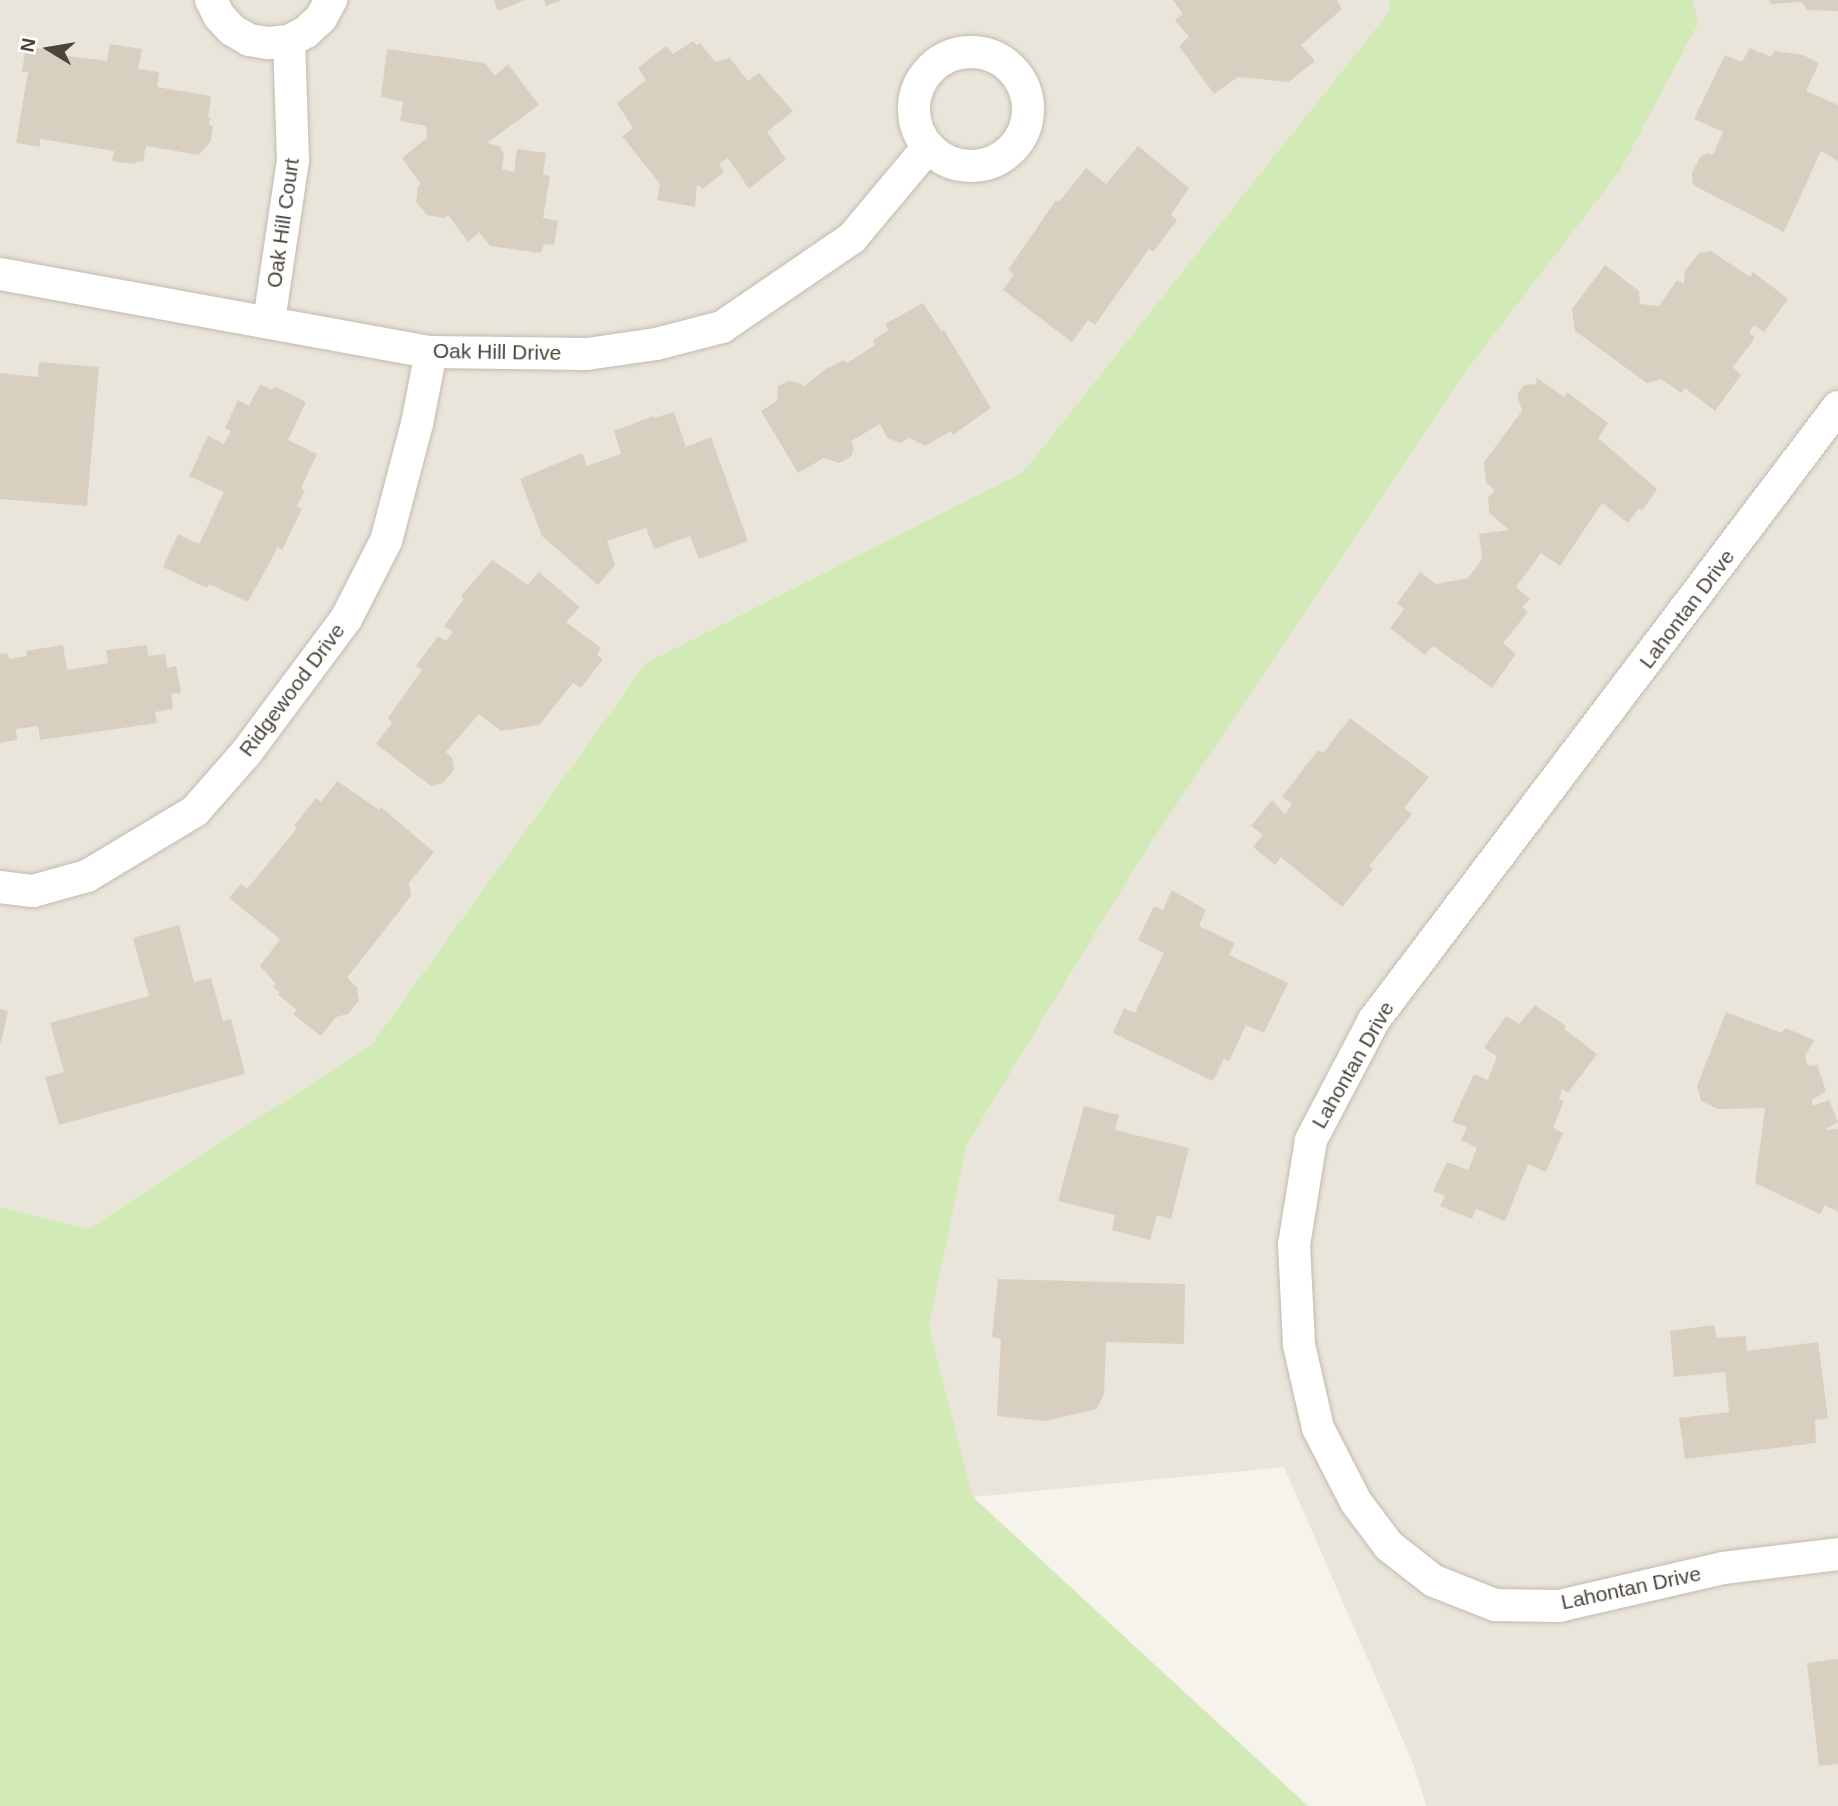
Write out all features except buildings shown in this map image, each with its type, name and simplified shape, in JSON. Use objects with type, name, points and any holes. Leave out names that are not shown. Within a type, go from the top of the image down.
[{"type":"street","points":[[211,0],[219,16],[232,30],[249,40],[269,43],[289,41],[306,32],[321,18],[331,0]]},
{"type":"street","name":"Oak Hill Court","points":[[269,321],[293,160],[289,41]]},
{"type":"street","name":"Oak Hill Drive","points":[[0,274],[431,352],[587,354],[656,344],[722,327],[852,239],[928,147]]},
{"type":"street","name":"Ridgewood Drive","points":[[0,887],[33,891],[87,876],[195,811],[246,753],[346,619],[387,541],[431,352]]},
{"type":"street","name":"Lahontan Drive","points":[[1838,407],[1374,1020],[1311,1140],[1294,1245],[1298,1346],[1318,1428],[1356,1502],[1389,1546],[1434,1581],[1495,1605],[1559,1606],[1723,1568],[1838,1554]]},
{"type":"shaded area","points":[[0,0],[1390,0],[1391,11],[1023,472],[646,663],[372,1044],[88,1229],[0,1207]]},
{"type":"shaded area","points":[[1692,0],[1838,0],[1838,1806],[1426,1806],[1413,1763],[1284,1467],[973,1497],[929,1327],[967,1144],[1151,842],[1466,371],[1620,171],[1699,22]]},
{"type":"green space","points":[[1390,0],[1692,0],[1699,22],[1620,171],[1466,371],[1151,842],[967,1144],[929,1327],[973,1497],[1308,1806],[0,1806],[0,1207],[88,1229],[372,1044],[646,663],[1023,472],[1390,11]]}]
